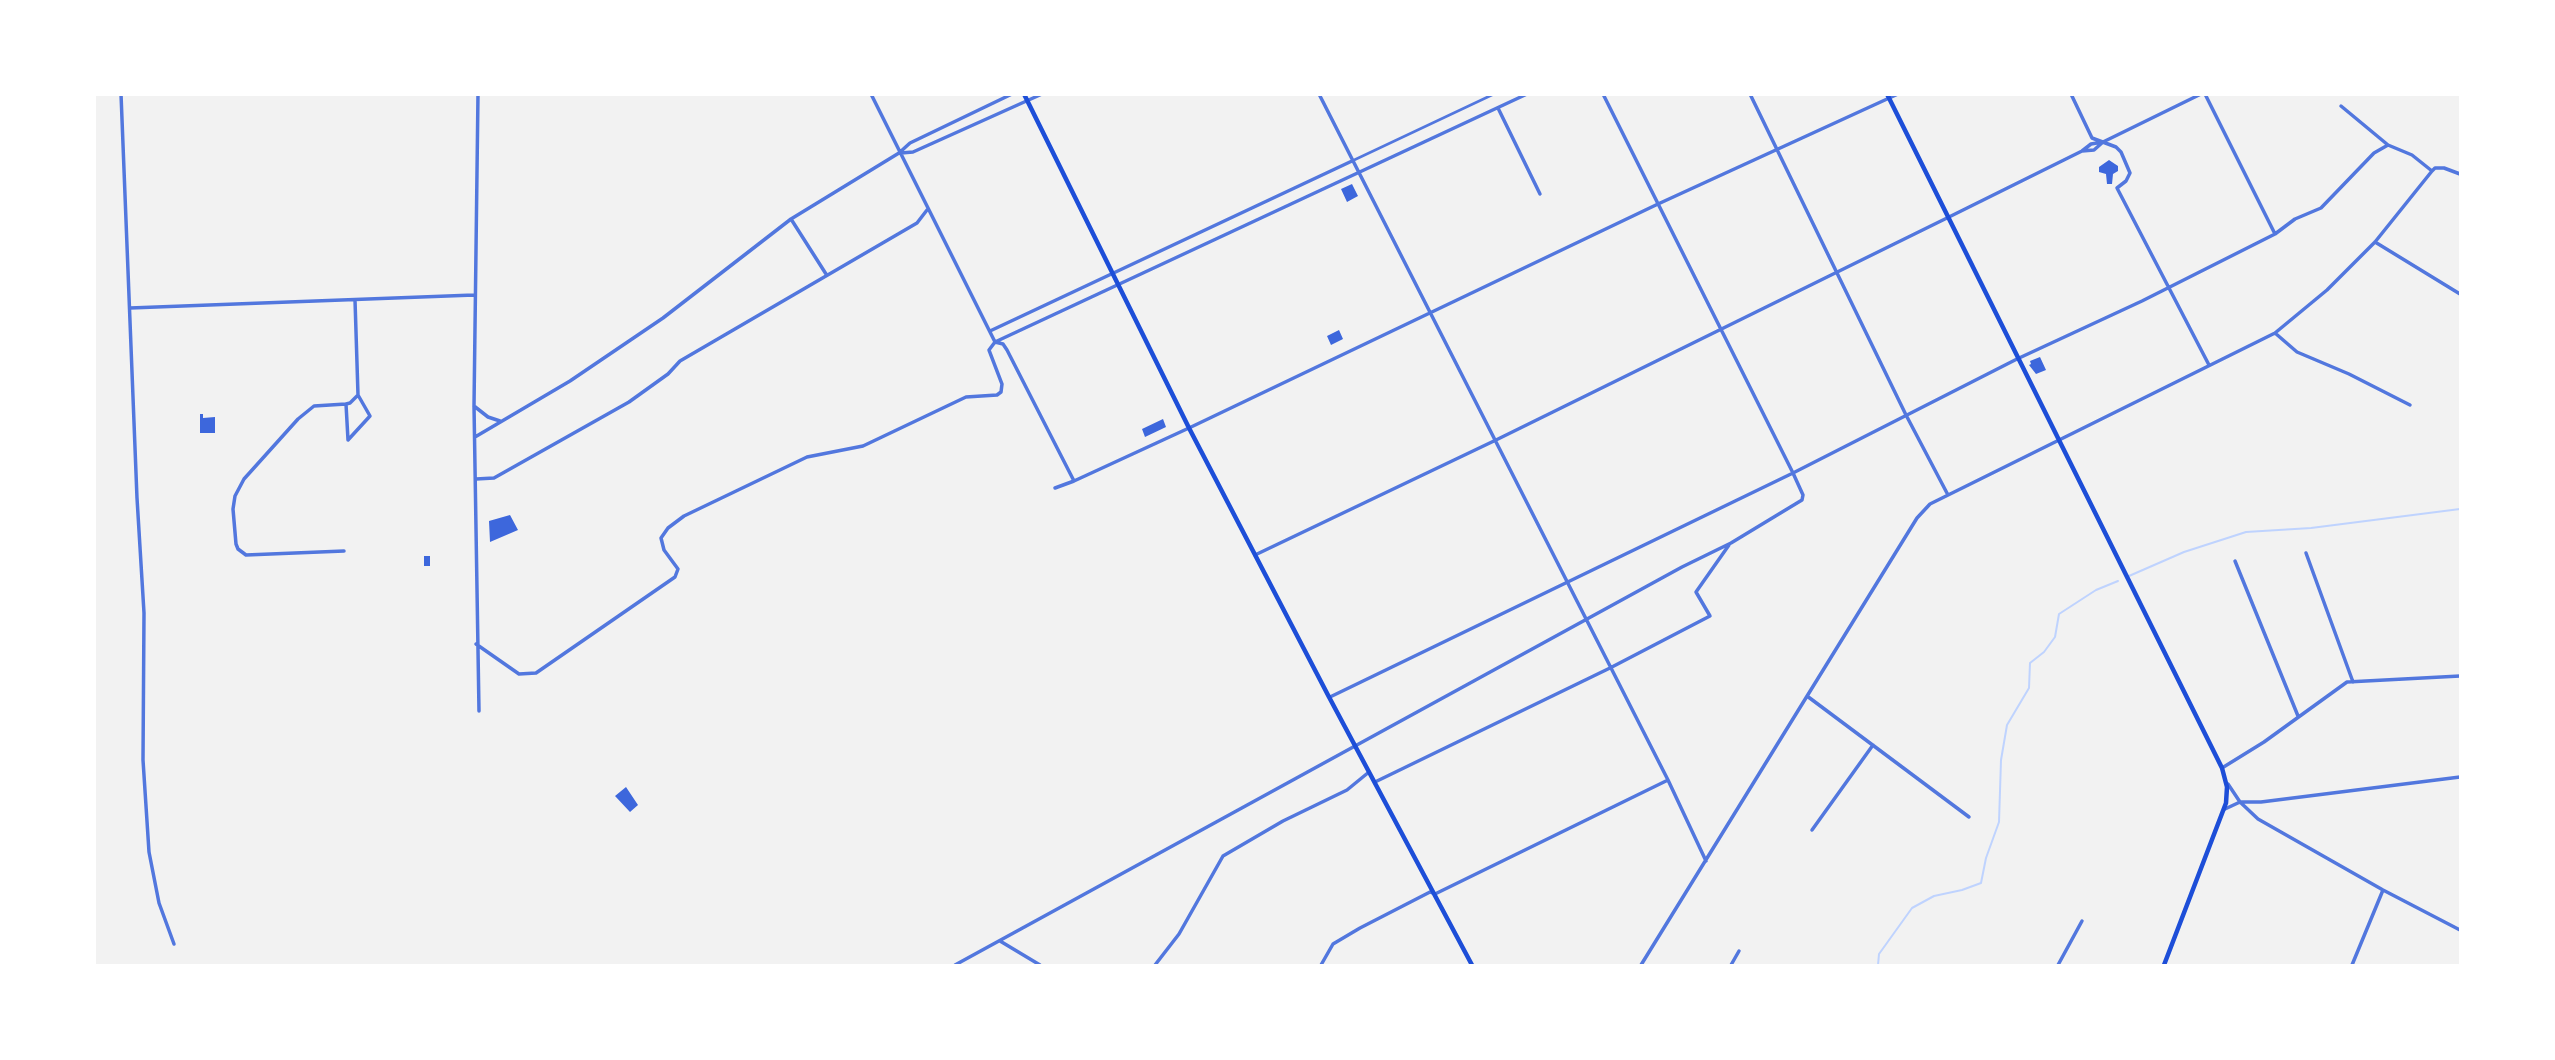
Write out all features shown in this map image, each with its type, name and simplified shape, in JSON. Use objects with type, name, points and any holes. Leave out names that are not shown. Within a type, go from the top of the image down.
[{"type":"main road","points":[[1024,94],[1189,428],[1472,965]]},
{"type":"main road","points":[[1888,97],[2222,768],[2228,797],[2225,809],[2164,965]]},
{"type":"street","points":[[121,94],[144,613],[143,760],[149,857],[159,903],[174,944]]},
{"type":"street","points":[[478,94],[474,406],[479,712]]},
{"type":"street","points":[[870,94],[989,331],[995,342],[1003,344],[1007,350],[1074,481]]},
{"type":"street","points":[[475,437],[570,381],[663,317],[791,219],[899,153],[910,143],[1012,94]]},
{"type":"street","points":[[899,153],[913,152],[1042,94]]},
{"type":"street","points":[[1320,94],[1668,780],[1706,861]]},
{"type":"street","points":[[989,331],[1494,94]]},
{"type":"street","points":[[476,644],[519,674],[536,673],[675,577],[678,569],[664,550],[662,538],[668,528],[684,516],[807,457],[863,446],[966,397],[997,395],[1001,392],[1002,384],[990,356],[991,345],[995,342],[1527,94]]},
{"type":"street","points":[[955,965],[1682,567],[1731,543],[1802,500],[1803,495],[1793,473],[1603,94]]},
{"type":"street","points":[[1750,94],[1906,415],[1948,495]]},
{"type":"street","points":[[1055,488],[1189,428],[1658,204],[1898,94]]},
{"type":"street","points":[[2071,94],[2092,138],[2116,147],[2124,159],[2129,177],[2118,188],[2209,365]]},
{"type":"street","points":[[1255,555],[1496,440],[2082,151],[2091,144],[2103,142],[2203,94],[2275,234]]},
{"type":"street","points":[[2341,106],[2388,145],[2412,155],[2432,171]]},
{"type":"street","points":[[1498,108],[1541,194]]},
{"type":"street","points":[[1329,697],[1793,473],[2017,359],[2275,234],[2295,219],[2321,208],[2374,153],[2388,145]]},
{"type":"street","points":[[1641,965],[1917,518],[1930,504],[2275,333],[2327,290],[2375,242],[2435,168],[2444,168],[2460,174]]},
{"type":"street","points":[[476,479],[494,478],[629,402],[668,374],[680,361],[917,223],[927,210]]},
{"type":"street","points":[[791,219],[827,274]]},
{"type":"street","points":[[2375,242],[2460,294]]},
{"type":"street","points":[[130,308],[474,295]]},
{"type":"street","points":[[346,404],[348,440],[370,416],[358,395],[355,300]]},
{"type":"street","points":[[2275,333],[2297,352],[2349,374],[2410,405]]},
{"type":"street","points":[[344,551],[246,555],[236,544],[233,509],[244,479],[298,419],[314,406],[346,404],[355,400],[358,395]]},
{"type":"street","points":[[474,406],[492,420],[502,421]]},
{"type":"street","points":[[1375,782],[1610,668],[1710,615],[1696,592],[1731,543]]},
{"type":"street","points":[[2306,553],[2353,682]]},
{"type":"street","points":[[2235,561],[2298,716]]},
{"type":"street","points":[[2222,768],[2264,742],[2342,685],[2353,682],[2460,676]]},
{"type":"street","points":[[1808,696],[1969,817]]},
{"type":"street","points":[[1812,830],[1873,745]]},
{"type":"street","points":[[1155,965],[1179,934],[1223,856],[1283,821],[1347,790],[1370,772]]},
{"type":"street","points":[[2228,797],[2240,802],[2261,802],[2460,778]]},
{"type":"street","points":[[1321,965],[1333,944],[1340,939],[1430,892],[1435,894],[1668,780]]},
{"type":"street","points":[[2225,780],[2240,802],[2258,819],[2460,930]]},
{"type":"street","points":[[2225,809],[2240,802]]},
{"type":"street","points":[[2352,965],[2383,890]]},
{"type":"street","points":[[2058,965],[2082,921]]},
{"type":"street","points":[[1000,942],[1040,965]]},
{"type":"street","points":[[1731,965],[1739,951]]},
{"type":"building","points":[[2109,160],[2118,166],[2118,171],[2113,174],[2112,184],[2107,184],[2106,174],[2099,172],[2099,167]]},
{"type":"building","points":[[1352,184],[1358,196],[1347,202],[1341,189]]},
{"type":"building","points":[[1339,330],[1343,339],[1331,345],[1327,336]]},
{"type":"building","points":[[2040,357],[2046,370],[2036,374],[2029,365],[2030,361]]},
{"type":"building","points":[[200,414],[203,414],[203,418],[215,417],[215,433],[200,433]]},
{"type":"building","points":[[1163,419],[1166,427],[1145,437],[1142,429]]},
{"type":"building","points":[[510,515],[518,530],[490,542],[489,521]]},
{"type":"building","points":[[424,556],[430,556],[430,566],[424,566]]},
{"type":"building","points":[[626,787],[638,805],[630,812],[615,796]]},
{"type":"waterway","points":[[2129,576],[2184,552],[2246,532],[2311,528],[2460,509]]},
{"type":"waterway","points":[[1878,965],[1879,954],[1912,908],[1934,896],[1981,883],[1986,858],[1999,822],[2001,760],[2007,725],[2029,688],[2030,663],[2044,652],[2055,637],[2059,614],[2096,590],[2118,581]]}]
